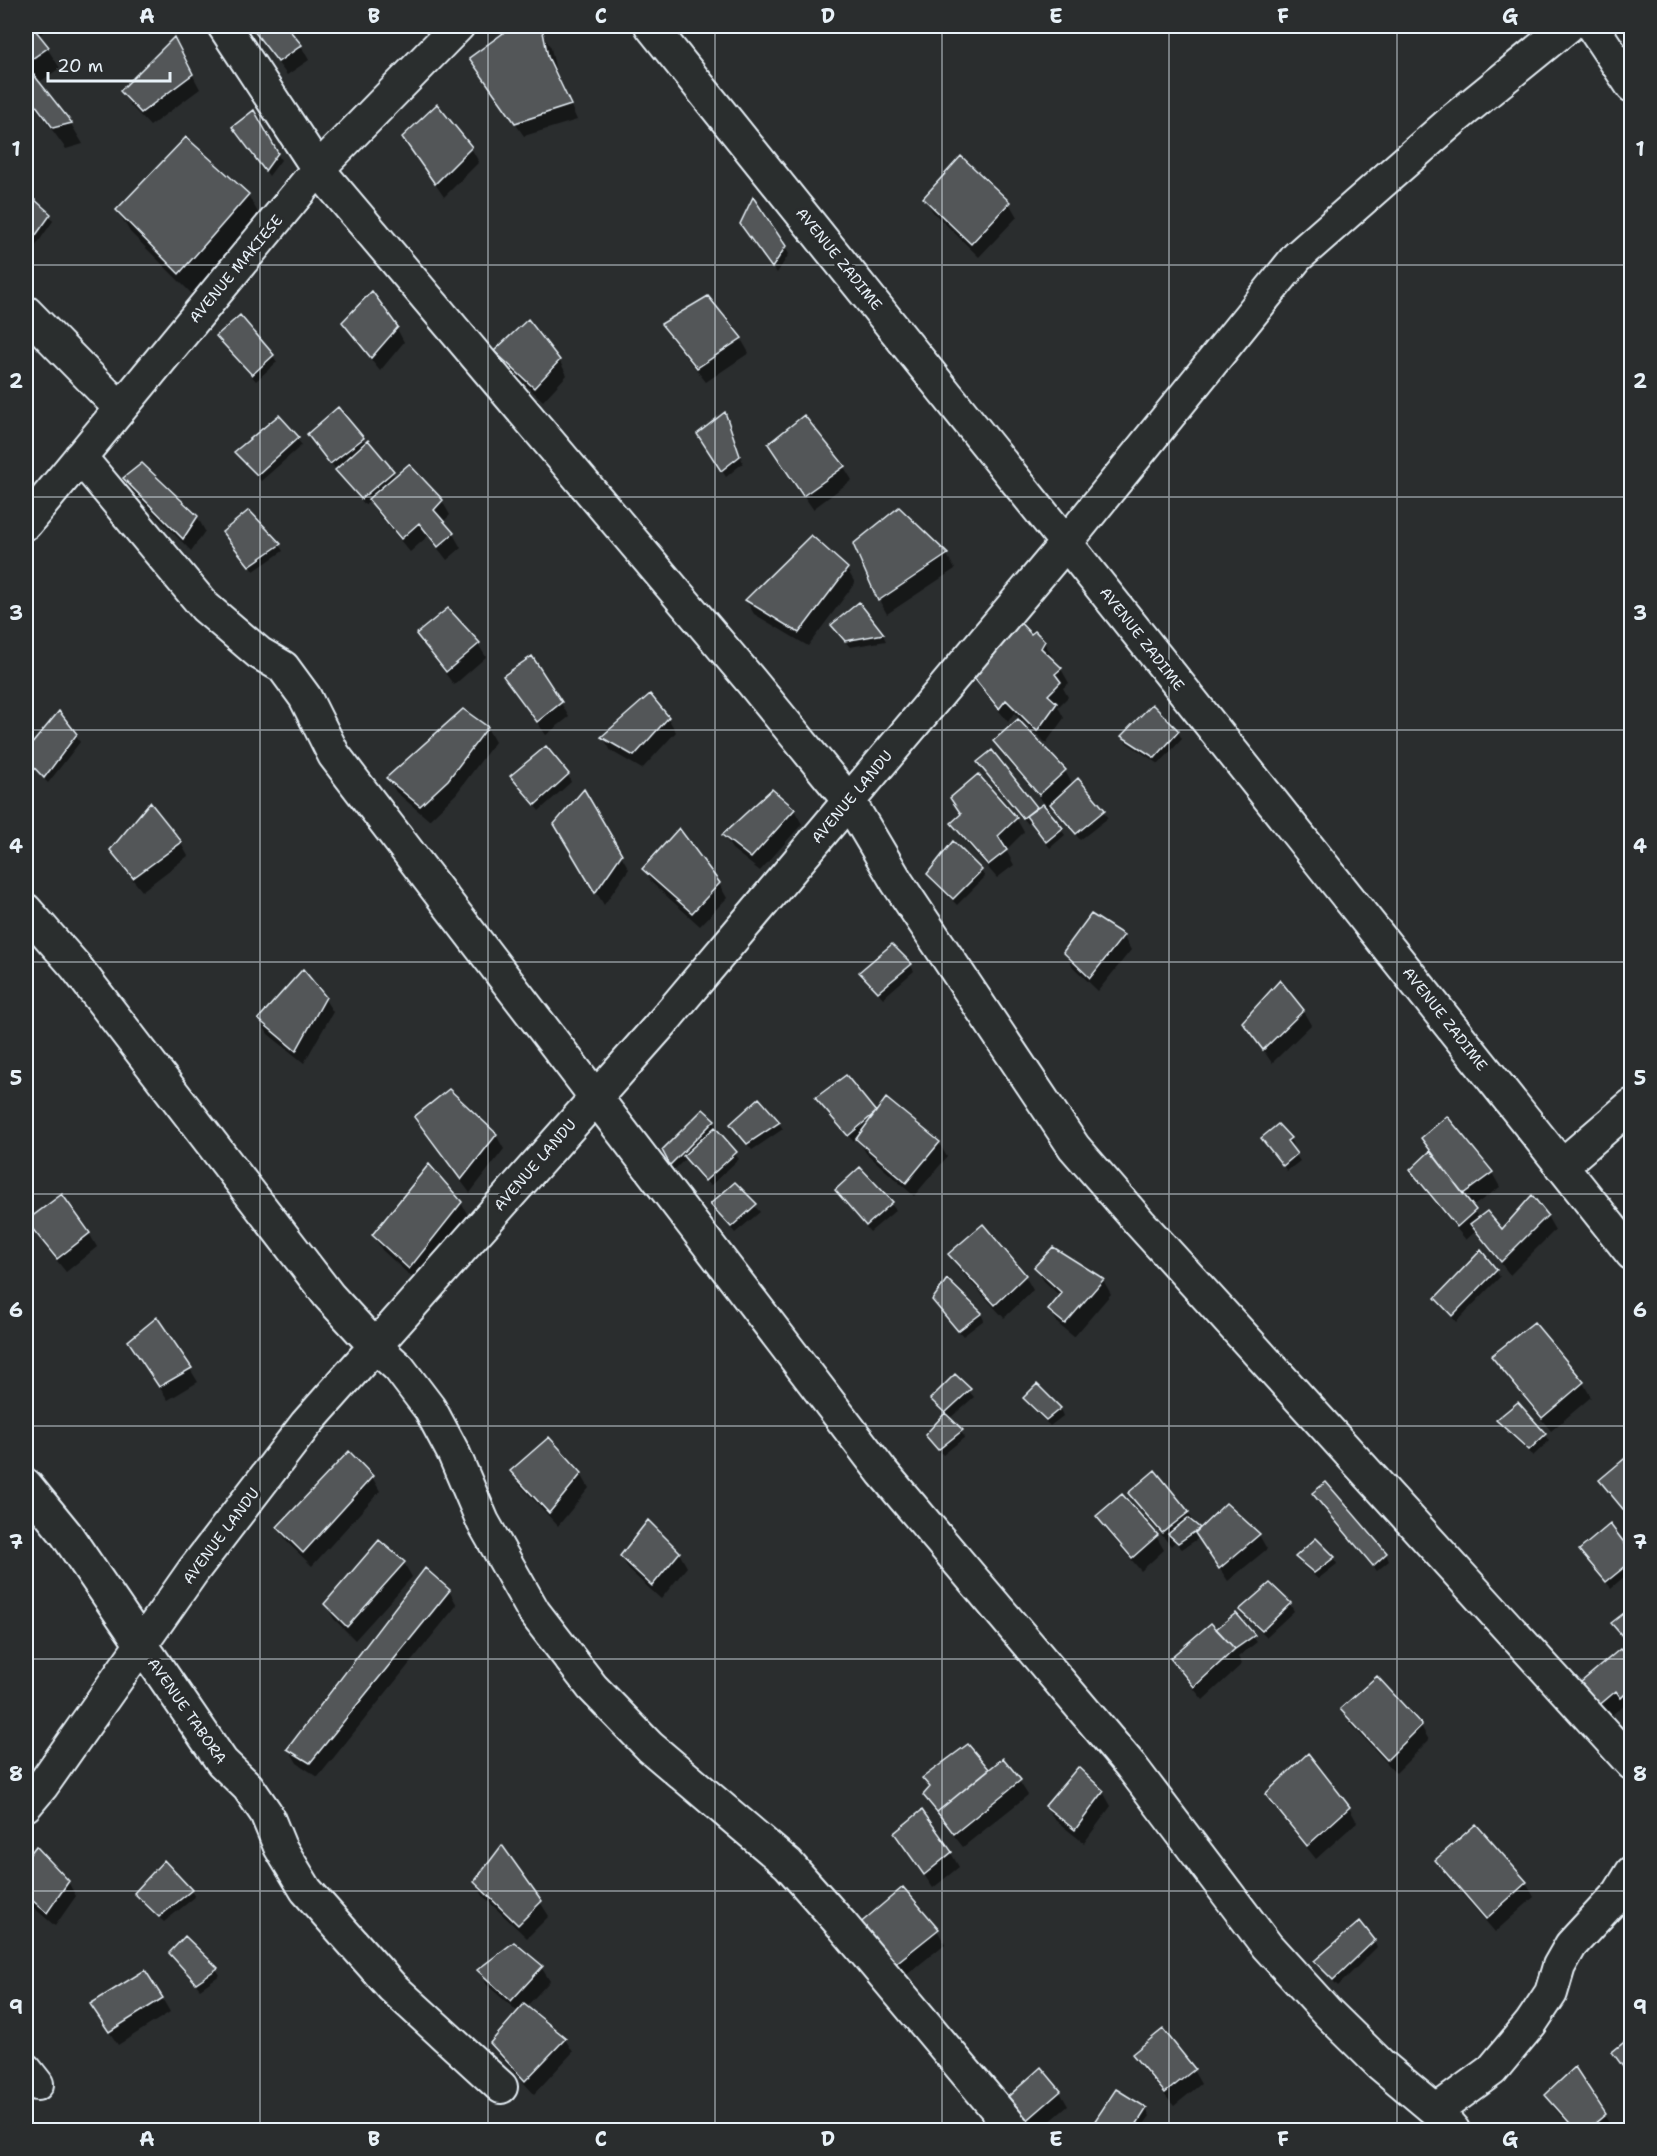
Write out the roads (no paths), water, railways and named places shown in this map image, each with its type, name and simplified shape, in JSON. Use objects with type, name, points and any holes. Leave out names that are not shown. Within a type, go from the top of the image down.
[{"type":"street","points":[[224,26],[318,169],[751,681],[849,801],[897,882],[1074,1147],[1148,1232],[1632,1764]]},
{"type":"street","name":"AVENUE MAKIESE","points":[[26,523],[318,169],[458,26]]},
{"type":"street","name":"AVENUE ZADIME","points":[[651,26],[1632,1254]]},
{"type":"street","name":"AVENUE LANDU","points":[[26,1805],[42,1786],[193,1571],[306,1424],[662,1023],[1066,543],[1296,257],[1454,119],[1568,26]]},
{"type":"street","points":[[1592,26],[1632,86]]},
{"type":"street","points":[[26,312],[120,408]]},
{"type":"street","points":[[80,457],[204,607],[259,653],[283,666],[305,697],[333,755],[882,1473],[1131,1766],[1267,1946],[1342,2028],[1380,2064],[1445,2121],[1531,2024],[1551,1993],[1559,1966],[1571,1945],[1619,1893],[1632,1872]]},
{"type":"street","points":[[26,910],[76,967],[329,1296],[375,1346],[399,1368],[430,1409],[454,1454],[483,1522],[534,1612],[592,1687],[650,1747],[788,1864],[1014,2130]]},
{"type":"street","points":[[1561,1166],[1632,1105]]},
{"type":"street","name":"AVENUE TABORA","points":[[26,1485],[66,1534],[222,1762],[248,1787],[266,1813],[280,1847],[306,1890],[392,1987],[501,2087]]}]
